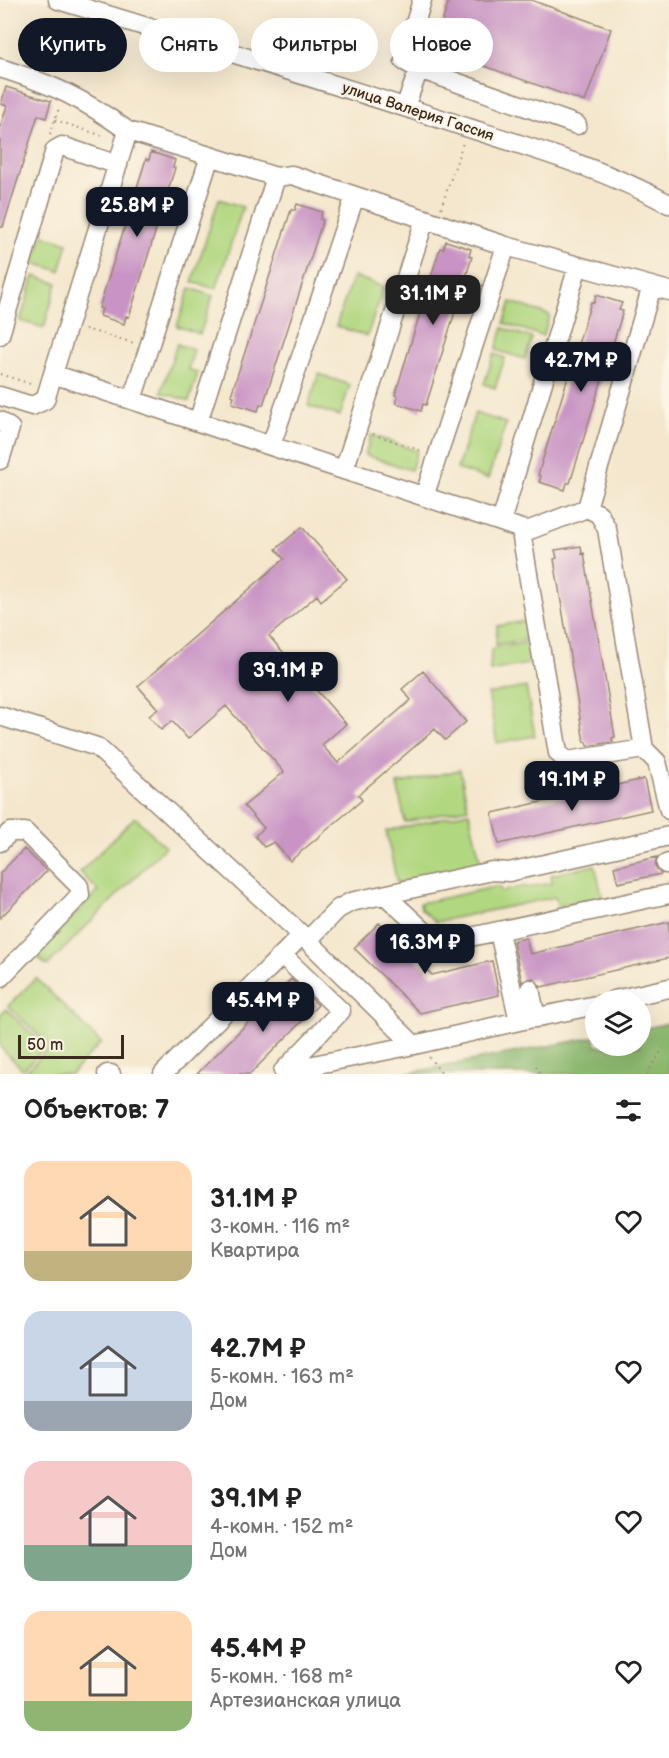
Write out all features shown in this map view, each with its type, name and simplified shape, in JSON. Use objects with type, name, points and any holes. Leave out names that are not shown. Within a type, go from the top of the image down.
[{"type":"street","name":"улица Валерия Гассия","points":[[58,0],[405,107],[563,159],[647,192],[669,204]]},
{"type":"street","points":[[417,18],[422,0]]},
{"type":"street","points":[[0,68],[51,84],[92,105],[127,137],[210,156],[276,177],[292,175],[506,246],[660,289],[587,508]]},
{"type":"street","points":[[405,107],[418,72]]},
{"type":"street","points":[[427,72],[577,125]]},
{"type":"street","points":[[0,396],[32,406],[45,400],[127,137]]},
{"type":"street","points":[[0,334],[55,150],[62,146],[118,165]]},
{"type":"street","points":[[132,400],[210,156]]},
{"type":"street","points":[[198,422],[276,177]]},
{"type":"street","points":[[271,446],[355,196]]},
{"type":"street","points":[[344,470],[425,219]]},
{"type":"street","points":[[424,497],[506,246]]},
{"type":"street","points":[[501,522],[578,266]]},
{"type":"street","points":[[51,381],[132,400],[527,531]]},
{"type":"street","points":[[0,421],[10,428],[0,460]]},
{"type":"street","points":[[644,749],[567,761],[558,753],[522,538],[527,531],[587,508],[599,514],[607,529],[644,749],[657,762],[669,810]]},
{"type":"street","points":[[0,716],[97,747],[305,937],[414,1045]]},
{"type":"street","points":[[0,842],[10,832],[25,832],[79,886],[80,895],[0,978]]},
{"type":"street","points":[[163,1074],[282,955],[344,904],[492,871],[509,872],[669,836]]},
{"type":"street","points":[[385,894],[438,944],[669,894]]},
{"type":"street","points":[[499,932],[528,1020]]},
{"type":"street","points":[[282,955],[341,1011],[282,1072]]},
{"type":"street","points":[[651,992],[669,988]]},
{"type":"street","points":[[528,1020],[530,989]]},
{"type":"street","points":[[282,1072],[585,1007]]},
{"type":"path","points":[[48,143],[60,103]]},
{"type":"path","points":[[55,120],[127,137]]},
{"type":"path","points":[[82,328],[136,344],[140,340]]},
{"type":"path","points":[[0,374],[51,381]]},
{"type":"path","points":[[366,431],[427,452]]},
{"type":"path","points":[[647,1074],[663,1048]]},
{"type":"path","points":[[536,1066],[541,1074]]},
{"type":"green space","points":[[219,199],[243,207],[216,289],[192,282]]},
{"type":"green space","points":[[43,235],[68,243],[60,271],[34,263]]},
{"type":"green space","points":[[34,276],[57,283],[44,328],[20,321]]},
{"type":"green space","points":[[353,276],[384,287],[367,336],[336,326]]},
{"type":"green space","points":[[190,288],[213,296],[200,334],[177,326]]},
{"type":"green space","points":[[511,302],[550,315],[543,336],[504,323]]},
{"type":"green space","points":[[503,328],[532,338],[525,359],[496,350]]},
{"type":"green space","points":[[177,344],[194,350],[188,369],[198,373],[189,401],[161,392]]},
{"type":"green space","points":[[494,354],[505,358],[495,388],[484,384]]},
{"type":"green space","points":[[319,374],[350,385],[340,416],[308,406]]},
{"type":"green space","points":[[475,413],[506,423],[488,479],[457,469]]},
{"type":"green space","points":[[371,435],[417,451],[411,470],[365,455]]},
{"type":"green space","points":[[530,620],[534,638],[496,645],[497,626]]},
{"type":"green space","points":[[534,641],[538,662],[490,671],[491,649]]},
{"type":"green space","points":[[526,687],[535,736],[497,743],[488,694]]},
{"type":"green space","points":[[460,770],[468,808],[405,822],[397,784]]},
{"type":"green space","points":[[469,812],[481,864],[397,883],[386,831]]},
{"type":"green space","points":[[135,817],[165,847],[47,966],[35,955],[98,891],[80,872]]},
{"type":"green space","points":[[595,865],[602,896],[558,906],[555,897],[436,922],[421,909],[420,903],[499,886],[501,892],[552,883],[551,875]]},
{"type":"green space","points":[[36,978],[101,1043],[71,1074],[24,1074],[50,1047],[8,1006]]},
{"type":"green space","points":[[6,1009],[45,1047],[23,1070],[0,1047],[0,1014]]},
{"type":"green space","points":[[669,1023],[669,1074],[403,1074],[585,1039],[585,1056],[651,1056],[651,1027]]},
{"type":"building","points":[[449,0],[531,0],[611,29],[585,102],[493,69],[493,18],[443,18]]},
{"type":"building","points":[[6,87],[51,101],[46,118],[38,115],[3,227],[0,227],[0,127],[7,106],[1,104]]},
{"type":"building","points":[[151,152],[175,160],[173,167],[175,168],[129,317],[126,316],[124,324],[100,316],[102,309],[99,308],[146,159],[149,160]]},
{"type":"building","points":[[297,204],[322,212],[320,219],[323,220],[263,405],[260,404],[258,411],[232,403],[234,396],[231,395],[291,210],[295,210]]},
{"type":"building","points":[[446,241],[471,249],[469,256],[472,257],[426,405],[423,404],[421,411],[396,403],[398,396],[395,395],[440,248],[443,249]]},
{"type":"building","points":[[596,295],[622,303],[619,310],[623,311],[570,483],[567,483],[565,490],[539,482],[541,476],[538,475],[591,302],[594,303]]},
{"type":"building","points":[[302,527],[347,579],[321,601],[317,595],[269,636],[346,724],[322,745],[338,763],[411,700],[402,689],[423,671],[466,722],[445,740],[435,729],[358,795],[362,800],[290,861],[274,842],[264,847],[255,836],[264,828],[244,806],[284,772],[226,706],[188,739],[172,721],[161,730],[149,716],[158,709],[138,686],[284,559],[276,549]]},
{"type":"building","points":[[581,546],[615,737],[612,738],[613,742],[588,746],[587,742],[584,742],[554,559],[557,558],[555,550]]},
{"type":"building","points":[[644,779],[651,810],[499,844],[492,813]]},
{"type":"building","points":[[24,849],[47,871],[0,918],[0,873]]},
{"type":"building","points":[[657,857],[655,867],[661,874],[618,883],[614,867]]},
{"type":"building","points":[[669,922],[669,958],[541,987],[533,978],[522,982],[513,941],[526,938],[530,954]]},
{"type":"building","points":[[379,923],[432,975],[492,961],[499,995],[420,1013],[354,948]]},
{"type":"building","points":[[291,979],[318,1005],[250,1074],[197,1074]]}]
